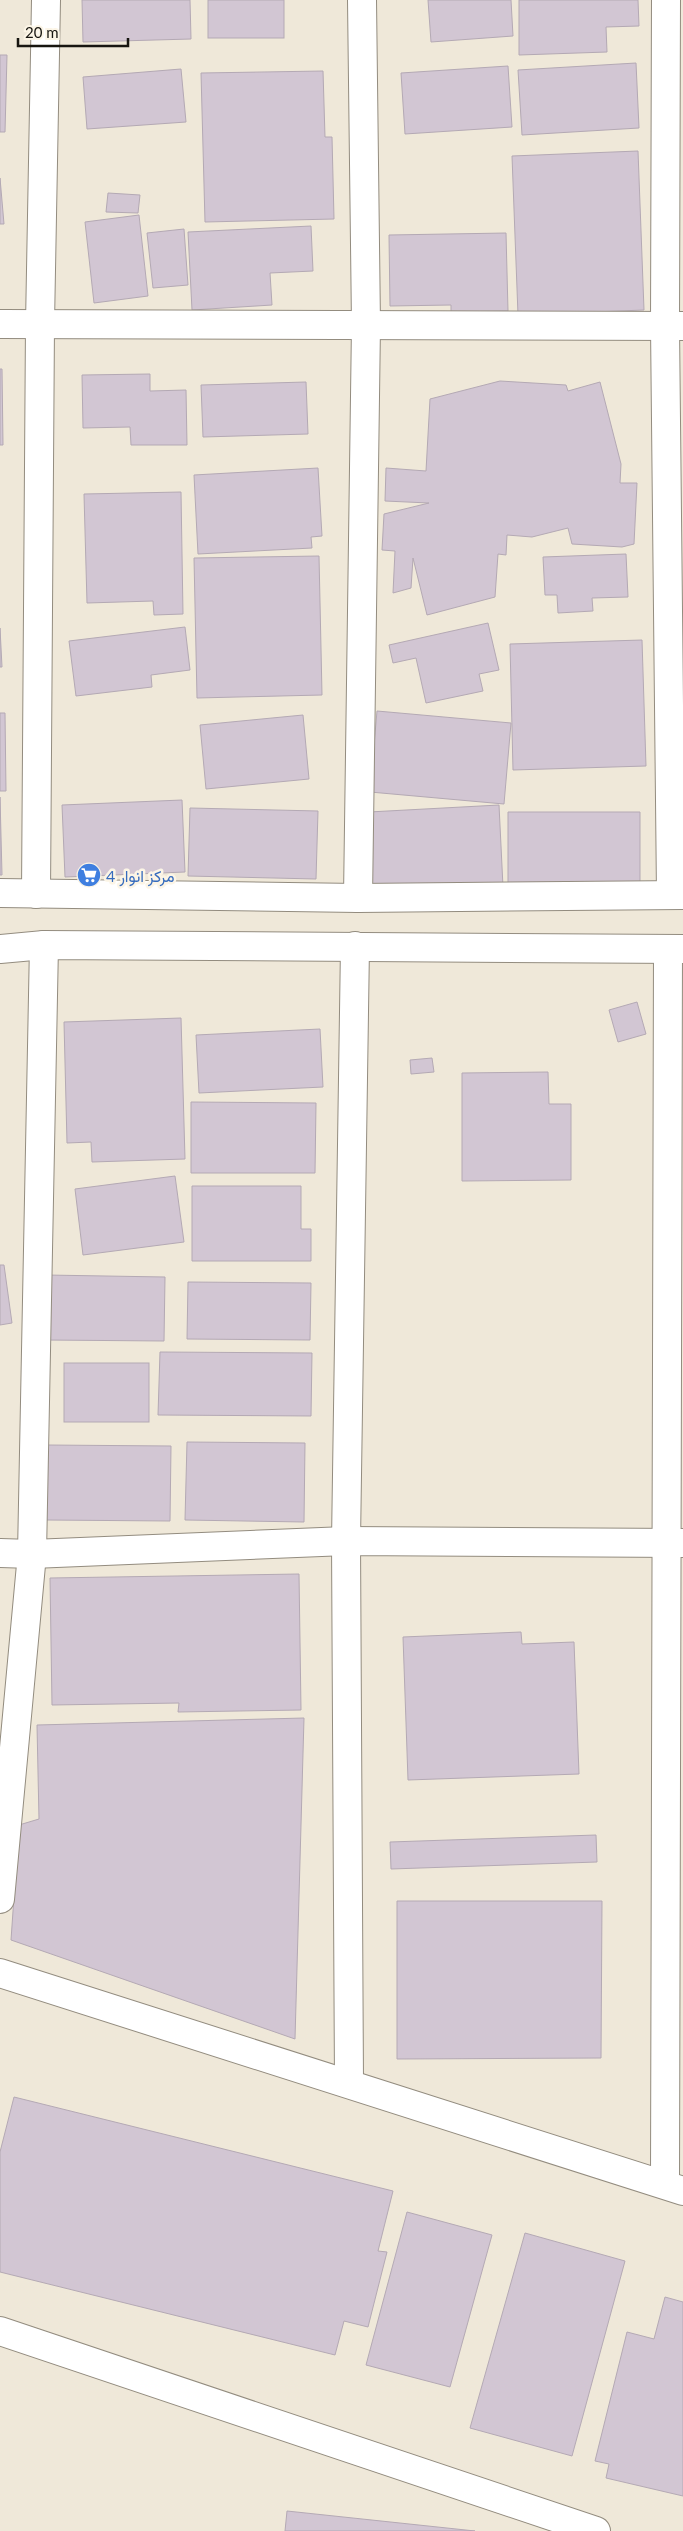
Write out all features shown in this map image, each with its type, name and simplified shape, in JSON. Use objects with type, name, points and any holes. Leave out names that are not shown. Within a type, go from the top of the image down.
[{"type":"street","points":[[36,894],[40,324],[46,0]]},
{"type":"street","points":[[358,898],[366,325],[362,0]]},
{"type":"street","points":[[0,894],[358,898],[677,895],[674,326],[666,0]]},
{"type":"street","points":[[0,324],[674,326]]},
{"type":"street","points":[[0,1900],[32,1554],[44,945]]},
{"type":"street","points":[[0,949],[44,945],[676,949],[674,2187],[0,1973]]},
{"type":"street","points":[[349,2083],[346,1541],[355,946]]},
{"type":"street","points":[[0,1553],[32,1554],[346,1541],[674,1543]]},
{"type":"street","points":[[0,2332],[596,2531]]},
{"type":"building","points":[[82,0],[190,0],[191,39],[83,42]]},
{"type":"building","points":[[208,0],[284,0],[284,38],[208,38]]},
{"type":"building","points":[[428,0],[511,0],[513,36],[431,42]]},
{"type":"building","points":[[519,0],[638,0],[639,26],[606,27],[607,52],[519,55]]},
{"type":"building","points":[[0,55],[7,55],[5,132],[0,132]]},
{"type":"building","points":[[636,63],[639,128],[522,135],[518,70]]},
{"type":"building","points":[[508,66],[512,127],[405,134],[401,73]]},
{"type":"building","points":[[181,69],[186,122],[87,129],[83,77]]},
{"type":"building","points":[[323,71],[325,137],[332,137],[334,219],[205,222],[201,73]]},
{"type":"building","points":[[638,151],[644,310],[518,315],[512,156]]},
{"type":"building","points":[[0,178],[4,224],[0,224]]},
{"type":"building","points":[[108,193],[140,195],[138,213],[106,212]]},
{"type":"building","points":[[139,215],[148,296],[94,303],[85,222]]},
{"type":"building","points":[[311,226],[313,271],[270,273],[272,305],[192,310],[188,232]]},
{"type":"building","points":[[184,229],[188,285],[153,288],[147,233]]},
{"type":"building","points":[[506,233],[508,311],[451,312],[451,305],[390,306],[389,235]]},
{"type":"building","points":[[0,369],[2,369],[3,445],[0,445]]},
{"type":"building","points":[[150,374],[150,391],[186,390],[187,445],[131,445],[130,427],[83,428],[82,375]]},
{"type":"building","points":[[500,381],[566,385],[568,391],[600,382],[621,464],[620,483],[637,483],[634,544],[622,547],[572,544],[568,528],[532,537],[507,535],[506,555],[498,554],[495,597],[427,615],[413,558],[411,588],[393,593],[395,551],[382,550],[384,514],[429,503],[385,501],[386,468],[426,471],[430,399]]},
{"type":"building","points":[[306,382],[308,434],[203,437],[201,385]]},
{"type":"building","points":[[318,468],[322,536],[311,537],[312,548],[198,554],[194,475]]},
{"type":"building","points":[[181,492],[183,614],[154,615],[153,601],[87,603],[84,494]]},
{"type":"building","points":[[626,554],[628,597],[592,598],[593,611],[558,613],[557,595],[545,595],[543,557]]},
{"type":"building","points":[[319,556],[322,695],[197,698],[194,558]]},
{"type":"building","points":[[488,623],[499,670],[479,674],[483,691],[426,703],[416,658],[393,663],[389,645]]},
{"type":"building","points":[[185,627],[190,670],[151,675],[152,687],[76,696],[69,641]]},
{"type":"building","points":[[0,628],[2,667],[0,667]]},
{"type":"building","points":[[642,640],[646,766],[513,770],[510,644]]},
{"type":"building","points":[[377,711],[511,723],[504,804],[370,792]]},
{"type":"building","points":[[0,713],[5,713],[6,791],[0,791]]},
{"type":"building","points":[[303,715],[309,779],[206,789],[200,725]]},
{"type":"building","points":[[0,797],[2,875],[0,875]]},
{"type":"building","points":[[182,800],[185,872],[65,877],[62,805]]},
{"type":"building","points":[[499,805],[503,887],[373,894],[369,812]]},
{"type":"building","points":[[190,808],[318,811],[316,879],[188,876]]},
{"type":"building","points":[[508,812],[640,812],[640,889],[508,888]]},
{"type":"building","points":[[637,1002],[646,1034],[618,1042],[609,1010]]},
{"type":"building","points":[[181,1018],[185,1159],[92,1162],[91,1142],[67,1143],[64,1022]]},
{"type":"building","points":[[320,1029],[323,1087],[199,1093],[196,1035]]},
{"type":"building","points":[[432,1058],[434,1072],[411,1074],[410,1060]]},
{"type":"building","points":[[548,1072],[549,1104],[571,1104],[571,1180],[462,1181],[462,1073]]},
{"type":"building","points":[[191,1102],[316,1103],[315,1173],[191,1173]]},
{"type":"building","points":[[175,1176],[184,1242],[83,1255],[75,1189]]},
{"type":"building","points":[[192,1186],[301,1186],[301,1229],[311,1229],[311,1261],[192,1261]]},
{"type":"building","points":[[0,1265],[4,1265],[12,1323],[0,1325]]},
{"type":"building","points":[[46,1275],[165,1277],[164,1341],[45,1340]]},
{"type":"building","points":[[188,1282],[311,1283],[310,1340],[187,1339]]},
{"type":"building","points":[[160,1352],[312,1353],[311,1416],[158,1415]]},
{"type":"building","points":[[64,1363],[149,1363],[149,1422],[64,1422]]},
{"type":"building","points":[[187,1442],[305,1443],[304,1522],[185,1520]]},
{"type":"building","points":[[47,1445],[171,1446],[170,1521],[46,1520]]},
{"type":"building","points":[[299,1574],[301,1710],[178,1712],[179,1703],[52,1705],[50,1578]]},
{"type":"building","points":[[521,1632],[522,1644],[574,1642],[579,1774],[408,1780],[403,1637]]},
{"type":"building","points":[[304,1718],[295,2039],[11,1940],[19,1825],[39,1819],[37,1725]]},
{"type":"building","points":[[596,1835],[597,1862],[391,1869],[390,1842]]},
{"type":"building","points":[[397,1901],[602,1901],[601,2058],[397,2059]]},
{"type":"building","points":[[14,2097],[393,2191],[378,2251],[387,2252],[368,2327],[344,2321],[335,2355],[0,2272],[0,2152]]},
{"type":"building","points":[[407,2212],[492,2235],[450,2387],[366,2365]]},
{"type":"building","points":[[525,2233],[625,2261],[572,2456],[470,2428]]},
{"type":"building","points":[[665,2297],[683,2302],[683,2496],[606,2478],[609,2464],[595,2461],[627,2332],[654,2339]]},
{"type":"building","points":[[287,2511],[475,2531],[285,2531]]},
{"type":"place","name":"مركز انوار 4","points":[[89,875]]}]
